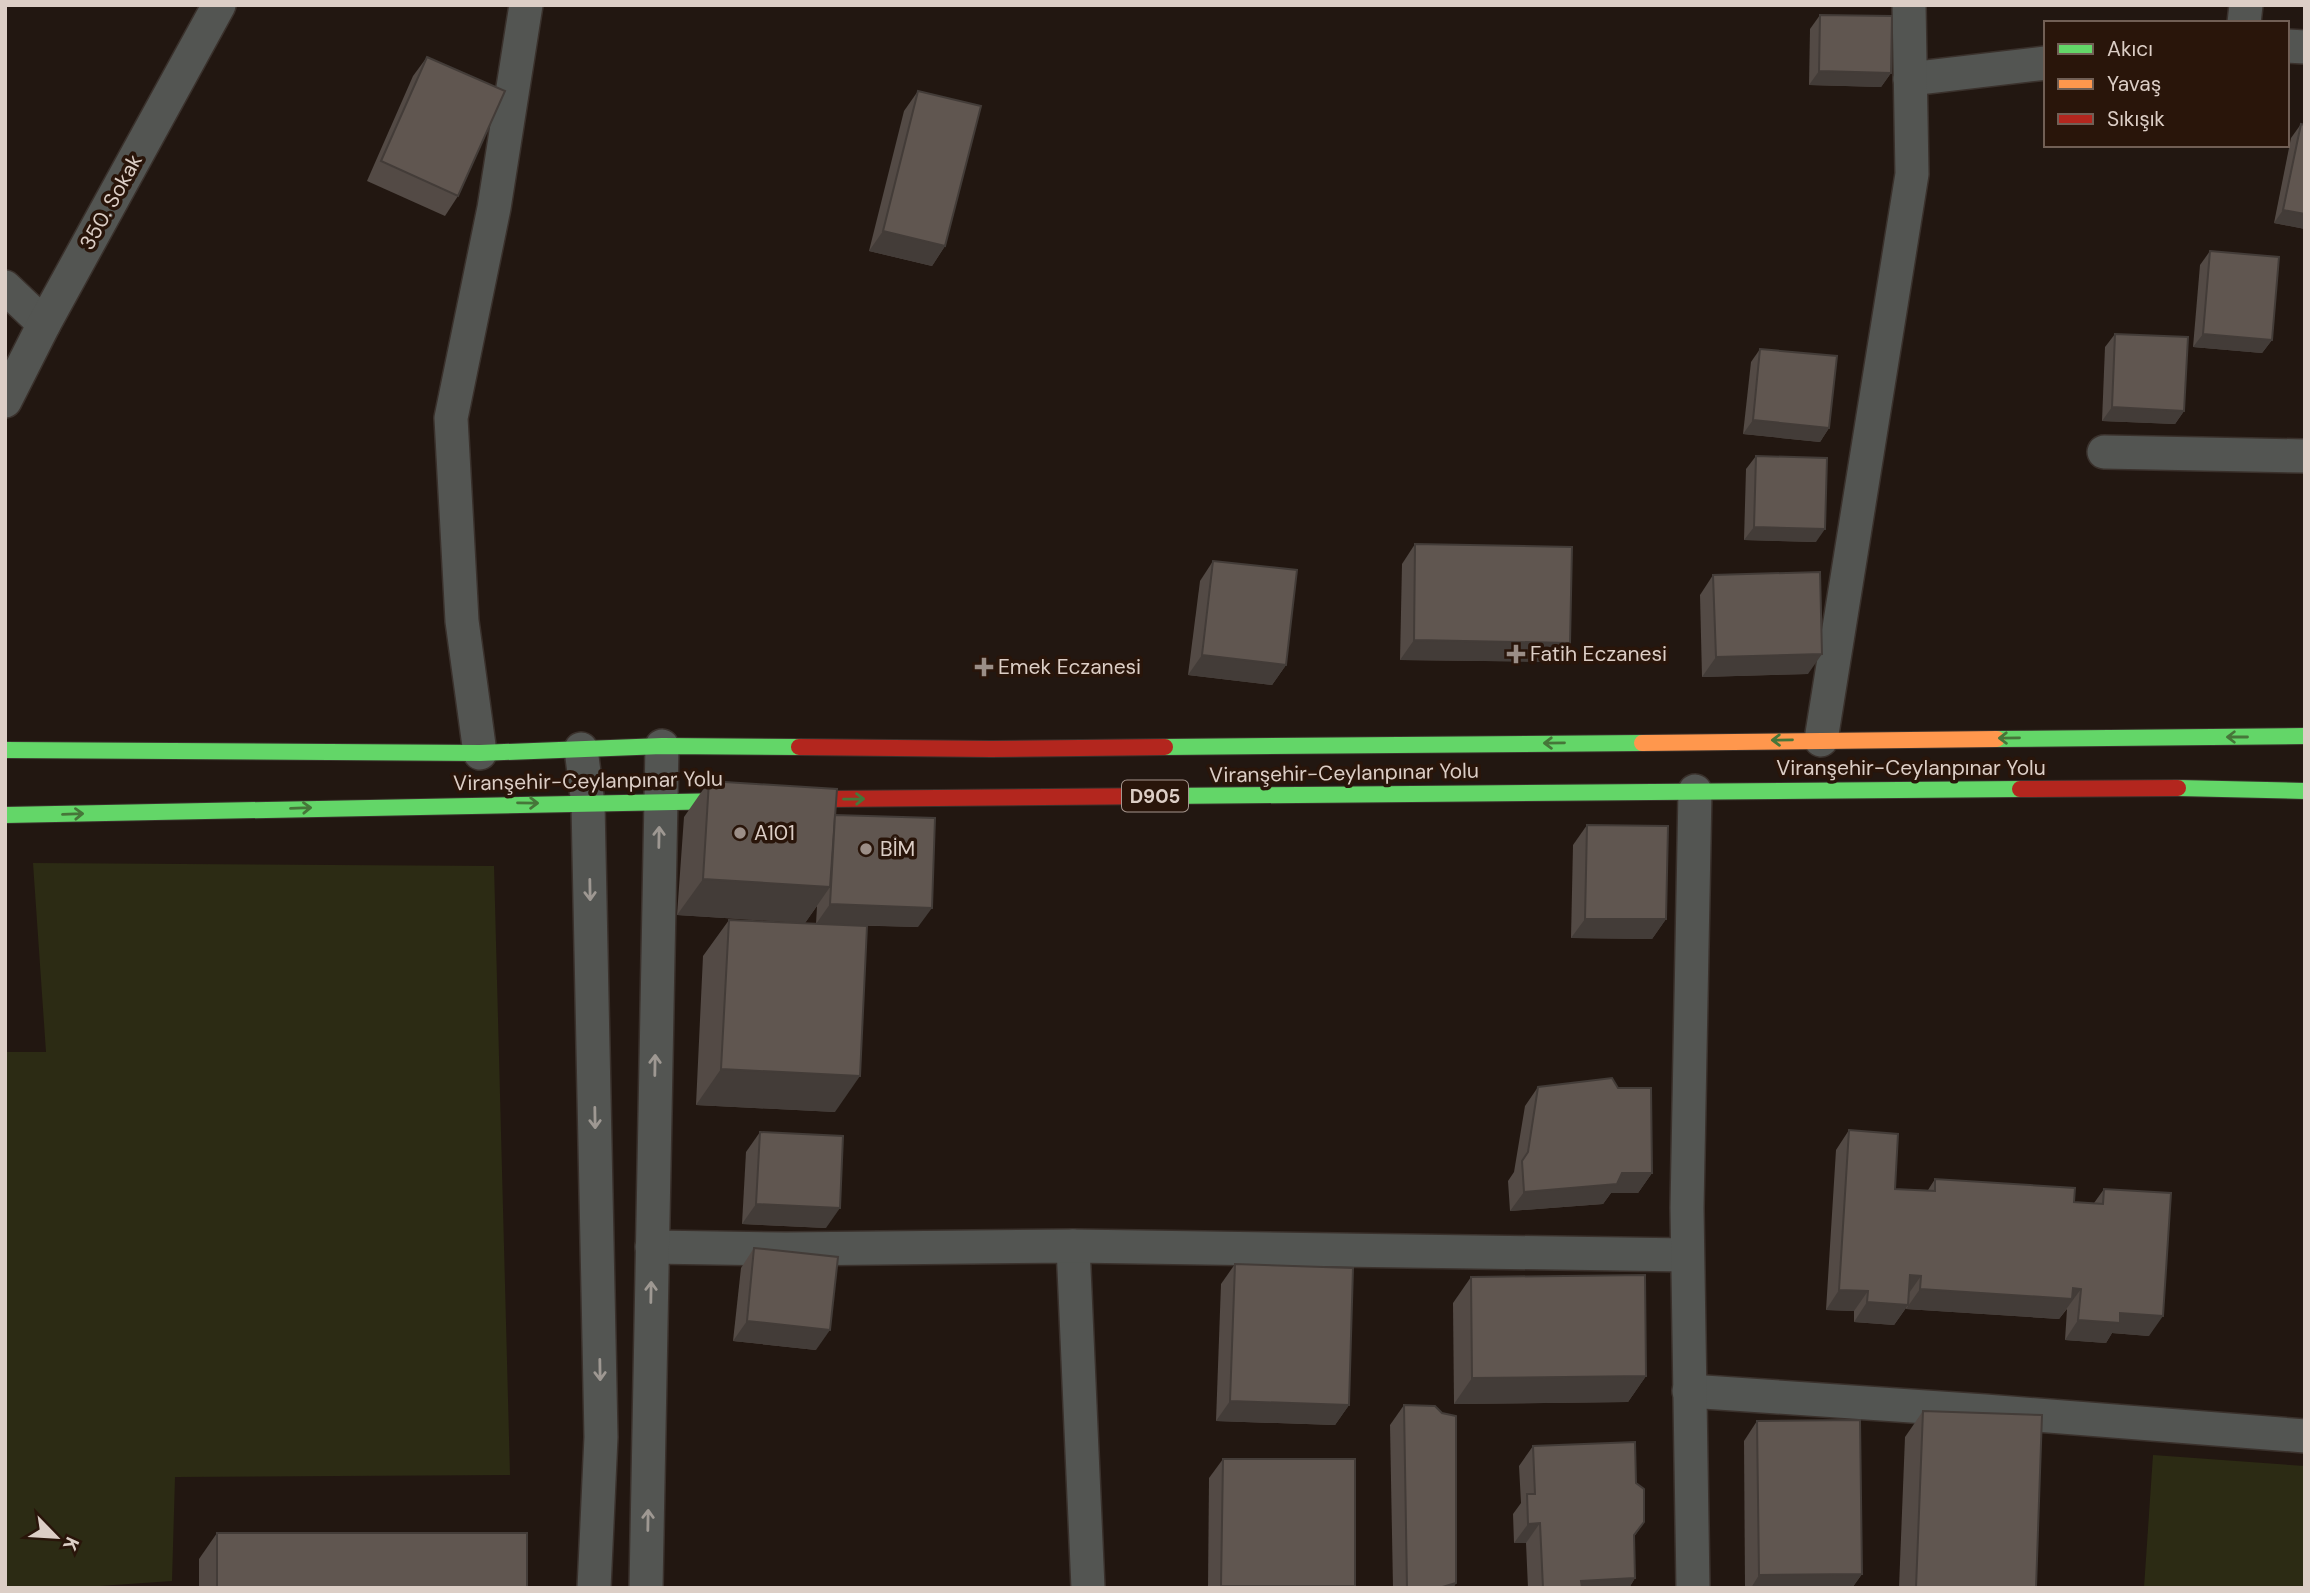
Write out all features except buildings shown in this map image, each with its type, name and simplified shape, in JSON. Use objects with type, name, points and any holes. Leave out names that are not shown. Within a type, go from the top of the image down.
[{"type":"main road","name":"Viranşehir-Ceylanpınar Yolu","points":[[5,750],[481,753],[662,746],[990,749],[2305,736]]},
{"type":"main road","name":"Viranşehir-Ceylanpınar Yolu","points":[[5,816],[478,803],[1695,791],[2185,788],[2305,790]]},
{"type":"street","name":"350. Sokak","points":[[5,401],[44,324],[219,5]]},
{"type":"street","points":[[481,753],[462,621],[451,418],[494,208],[526,5]]},
{"type":"street","points":[[1821,740],[1912,174],[1909,5]]},
{"type":"street","points":[[1910,79],[2044,64]]},
{"type":"street","points":[[5,287],[44,324]]},
{"type":"street","points":[[2104,452],[2305,456]]},
{"type":"street","points":[[646,1588],[662,746]]},
{"type":"street","points":[[581,749],[588,804],[601,1437],[594,1588]]},
{"type":"street","points":[[1693,1588],[1687,1255],[1695,791]]},
{"type":"street","points":[[652,1247],[786,1250],[1073,1246],[1687,1255]]},
{"type":"street","points":[[1073,1246],[1088,1588]]},
{"type":"street","points":[[1689,1391],[2305,1436]]},
{"type":"shaded area","points":[[33,863],[494,866],[510,1475],[175,1477],[172,1581],[71,1588],[5,1588],[5,1052],[46,1052]]},
{"type":"shaded area","points":[[2153,1455],[2305,1466],[2305,1588],[2144,1588]]},
{"type":"traffic: fast","points":[[1997,739],[2305,736]]},
{"type":"traffic: fast","points":[[1165,747],[1642,743]]},
{"type":"traffic: fast","points":[[5,750],[480,753],[662,746],[799,747]]},
{"type":"traffic: fast","points":[[2178,788],[2305,791]]},
{"type":"traffic: fast","points":[[1163,796],[2020,789]]},
{"type":"traffic: fast","points":[[5,815],[828,799]]},
{"type":"traffic: slow","points":[[1642,743],[1997,739]]},
{"type":"traffic: jam","points":[[799,747],[1165,747]]},
{"type":"traffic: jam","points":[[2020,789],[2178,788]]},
{"type":"traffic: jam","points":[[828,799],[1163,796]]},
{"type":"place","name":"Fatih Eczanesi","points":[[1516,654]]},
{"type":"place","name":"Emek Eczanesi","points":[[984,667]]},
{"type":"place","name":"A101","points":[[740,833]]},
{"type":"place","name":"BİM","points":[[866,849]]}]
